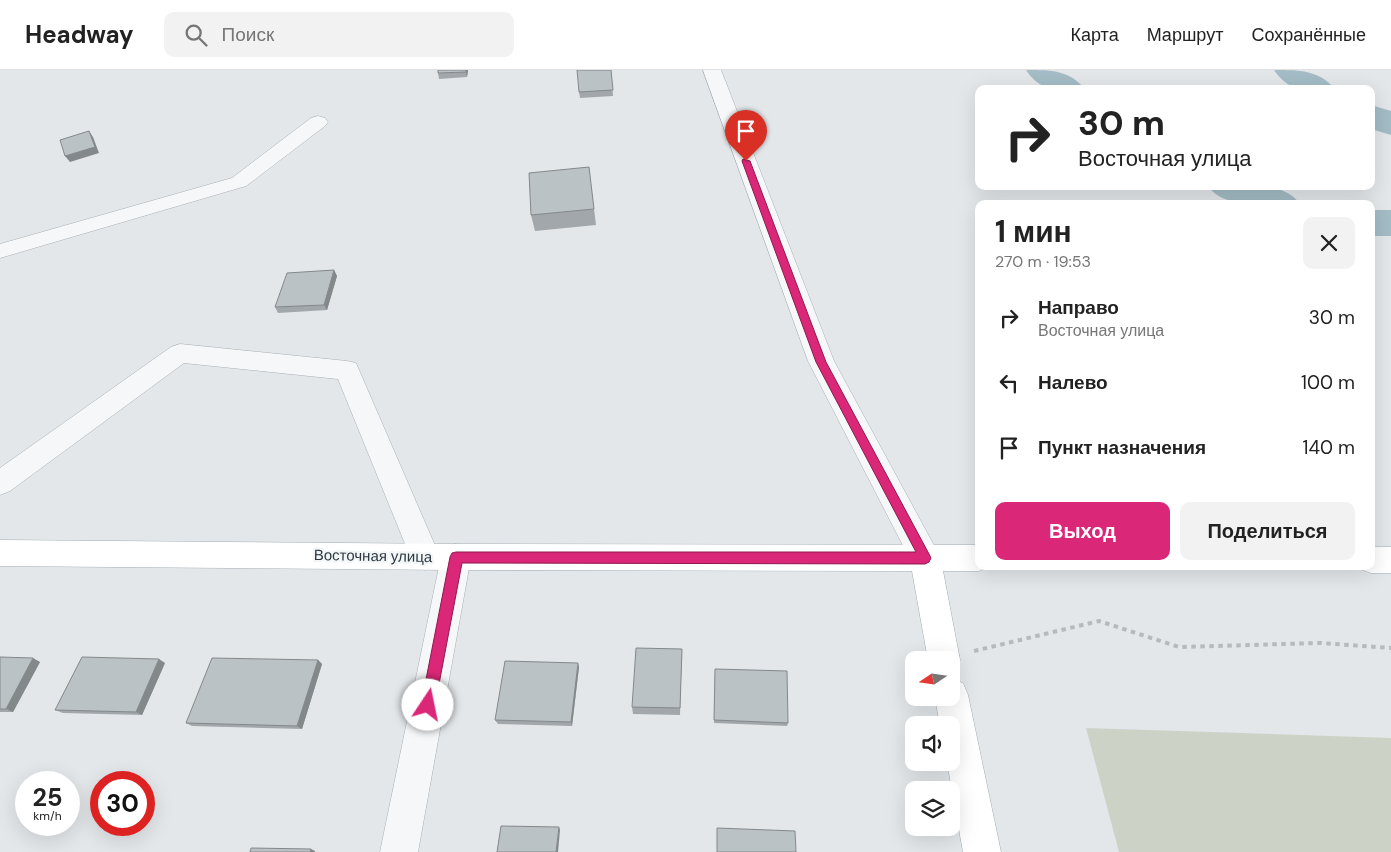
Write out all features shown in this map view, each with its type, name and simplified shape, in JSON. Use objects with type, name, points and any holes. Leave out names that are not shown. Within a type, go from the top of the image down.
[{"type":"main road","name":"Восточная улица","points":[[0,553],[441,557],[975,558]]},
{"type":"main road","points":[[925,558],[942,651]]},
{"type":"main road","points":[[1375,560],[1391,560]]},
{"type":"main road","points":[[953,706],[982,852]]},
{"type":"street","points":[[712,70],[821,362],[925,558]]},
{"type":"street","points":[[0,251],[239,182],[318,122]]},
{"type":"street","points":[[0,483],[180,353],[347,370],[441,557],[399,852]]},
{"type":"path","points":[[960,655],[1099,621],[1179,648],[1322,643],[1391,648]]},
{"type":"shaded area","points":[[1086,728],[1391,738],[1391,852],[1119,852]]},
{"type":"building","points":[[438,70],[466,70],[466,72],[438,73]]},
{"type":"building","points":[[577,70],[611,70],[613,90],[579,92]]},
{"type":"building","points":[[89,131],[95,147],[65,156],[60,140]]},
{"type":"building","points":[[589,167],[594,209],[531,215],[529,173]]},
{"type":"building","points":[[334,270],[324,305],[275,307],[287,273]]},
{"type":"building","points":[[636,648],[682,649],[680,708],[632,707]]},
{"type":"building","points":[[0,657],[33,658],[6,709],[0,709]]},
{"type":"building","points":[[82,657],[159,659],[136,712],[55,710]]},
{"type":"building","points":[[212,658],[318,660],[297,726],[186,723]]},
{"type":"building","points":[[505,661],[578,663],[571,722],[495,720]]},
{"type":"building","points":[[715,669],[787,671],[788,723],[714,720]]},
{"type":"building","points":[[501,826],[559,827],[556,852],[497,852]]},
{"type":"building","points":[[717,828],[795,831],[796,852],[717,852]]},
{"type":"building","points":[[251,848],[311,849],[310,852],[250,852]]},
{"type":"waterway","points":[[1043,70],[1063,85]]},
{"type":"waterway","points":[[1291,70],[1312,85]]},
{"type":"waterway","points":[[1375,118],[1391,124]]},
{"type":"waterway","points":[[1240,190],[1268,200]]},
{"type":"waterway","points":[[1375,223],[1391,223]]},
{"type":"route","points":[[428,705],[456,557],[925,558],[821,362],[746,161]]}]
